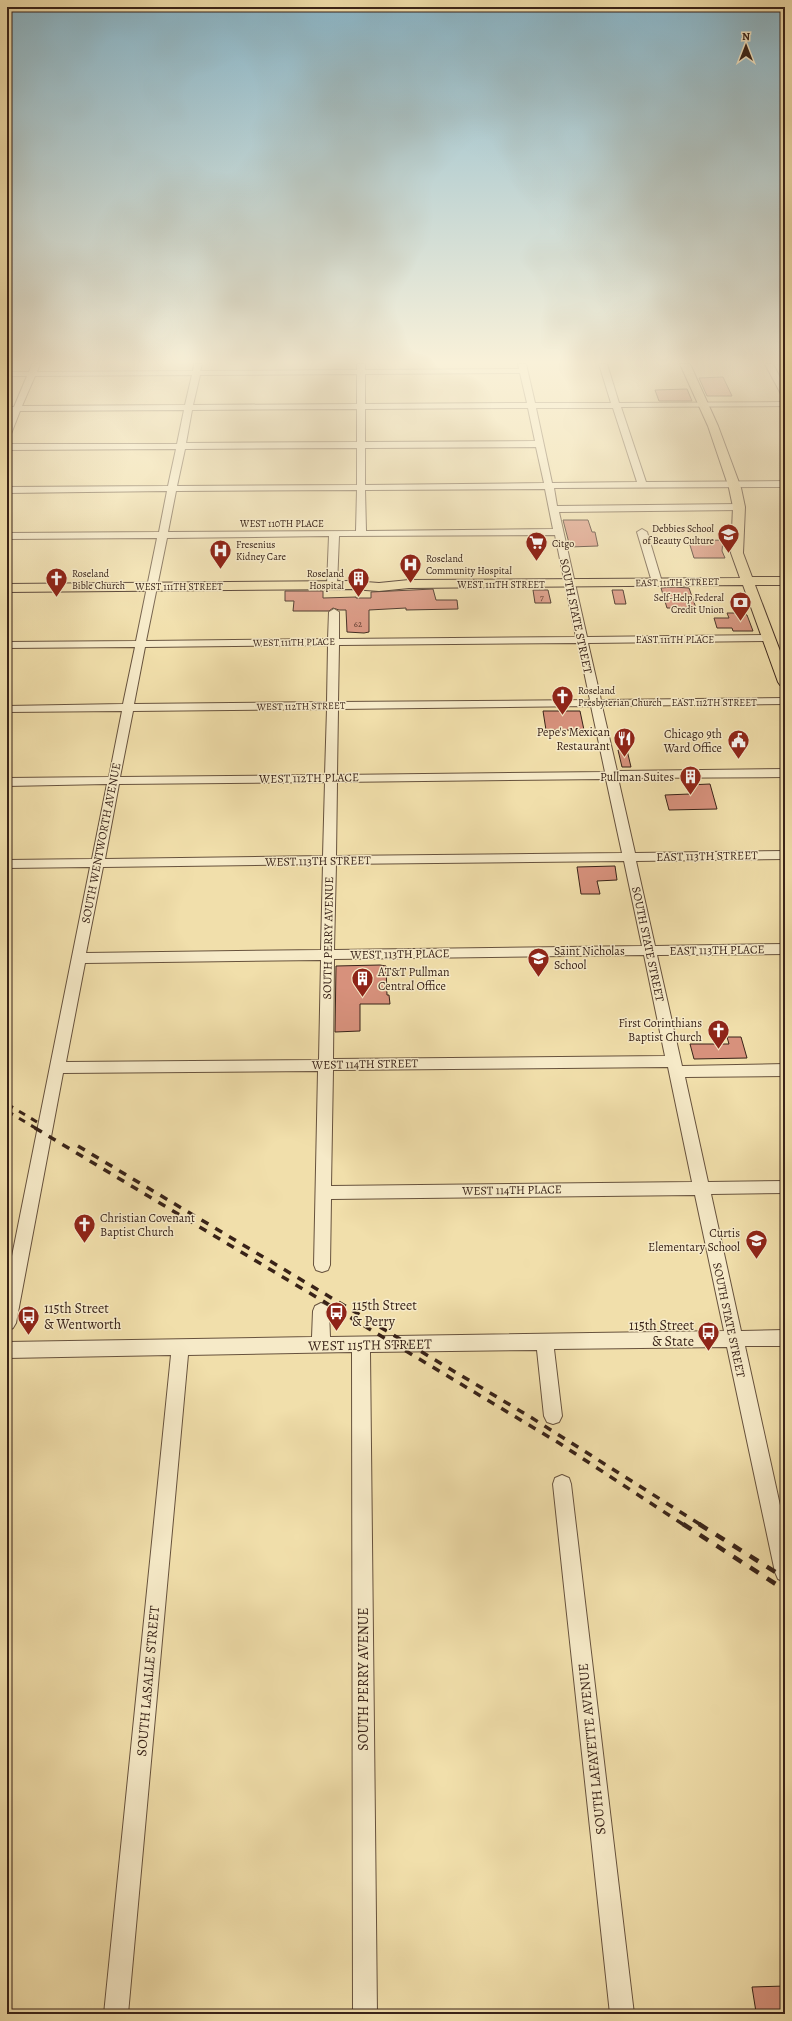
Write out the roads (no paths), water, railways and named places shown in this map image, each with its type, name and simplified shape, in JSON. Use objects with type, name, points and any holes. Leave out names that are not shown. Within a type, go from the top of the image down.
[{"type":"main road","points":[[725,458],[734,485],[739,507],[737,553],[785,682]]},
{"type":"main road","name":"EAST 111TH STREET","points":[[569,583],[785,581]]},
{"type":"main road","name":"WEST 111TH STREET","points":[[7,588],[332,585],[380,587],[409,584],[569,583]]},
{"type":"street","name":"SOUTH WENTWORTH AVENUE","points":[[7,1323],[178,458]]},
{"type":"street","points":[[361,458],[361,534]]},
{"type":"street","name":"SOUTH STATE STREET","points":[[542,458],[700,1188],[785,1572]]},
{"type":"street","points":[[633,458],[642,485]]},
{"type":"street","points":[[7,490],[785,484]]},
{"type":"street","points":[[553,509],[739,507]]},
{"type":"street","name":"WEST 110TH PLACE","points":[[7,536],[558,532]]},
{"type":"street","points":[[642,532],[657,582]]},
{"type":"street","points":[[332,585],[334,534]]},
{"type":"street","name":"SOUTH PERRY AVENUE","points":[[322,1265],[334,612]]},
{"type":"street","name":"EAST 111TH PLACE","points":[[581,640],[769,638]]},
{"type":"street","name":"WEST 111TH PLACE","points":[[7,645],[581,640]]},
{"type":"street","name":"EAST 112TH STREET","points":[[595,703],[785,702]]},
{"type":"street","name":"WEST 112TH STREET","points":[[7,709],[595,703]]},
{"type":"street","name":"WEST 112TH PLACE","points":[[7,782],[785,773]]},
{"type":"street","name":"EAST 113TH STREET","points":[[628,857],[785,855]]},
{"type":"street","name":"WEST 113TH STREET","points":[[7,864],[628,857]]},
{"type":"street","name":"EAST 113TH PLACE","points":[[649,951],[785,949]]},
{"type":"street","name":"WEST 113TH PLACE","points":[[79,958],[649,951]]},
{"type":"street","name":"WEST 114TH STREET","points":[[57,1068],[326,1065],[674,1067],[785,1070]]},
{"type":"street","name":"WEST 114TH PLACE","points":[[324,1193],[785,1187]]},
{"type":"street","points":[[321,1311],[321,1346]]},
{"type":"street","name":"WEST 115TH STREET","points":[[7,1350],[785,1338]]},
{"type":"street","points":[[545,1342],[553,1416]]},
{"type":"street","name":"SOUTH PERRY AVENUE","points":[[360,1345],[365,2014]]},
{"type":"street","name":"SOUTH LASALLE STREET","points":[[116,2014],[180,1348]]},
{"type":"street","name":"SOUTH LAFAYETTE AVENUE","points":[[562,1484],[622,2014]]},
{"type":"railway","points":[[7,1104],[37,1122]]},
{"type":"railway","points":[[7,1111],[37,1129]]},
{"type":"railway","points":[[35,1128],[559,1443],[684,1525]]},
{"type":"railway","points":[[78,1146],[532,1418],[701,1525]]},
{"type":"railway","points":[[683,1524],[785,1590]]},
{"type":"railway","points":[[699,1524],[785,1578]]},
{"type":"place","name":"Debbies School of Beauty Culture","points":[[729,554]]},
{"type":"place","name":"Citgo","points":[[536,562]]},
{"type":"place","name":"Fresenius Kidney Care","points":[[221,570]]},
{"type":"place","name":"Roseland Community Hospital","points":[[411,584]]},
{"type":"place","name":"Roseland Bible Church","points":[[56,598]]},
{"type":"place","name":"Roseland Hospital","points":[[359,598]]},
{"type":"place","name":"Self-Help Federal Credit Union","points":[[740,622]]},
{"type":"place","name":"Roseland Presbyterian Church","points":[[562,716]]},
{"type":"place","name":"Pepe's Mexican Restaurant","points":[[625,758]]},
{"type":"place","name":"Chicago 9th Ward Office","points":[[738,760]]},
{"type":"place","name":"Pullman Suites","points":[[690,796]]},
{"type":"place","name":"Saint Nicholas School","points":[[538,978]]},
{"type":"place","name":"AT&T Pullman Central Office","points":[[362,998]]},
{"type":"place","name":"First Corinthians Baptist Church","points":[[718,1050]]},
{"type":"place","name":"Christian Covenant Baptist Church","points":[[84,1244]]},
{"type":"place","name":"Curtis Elementary School","points":[[756,1260]]},
{"type":"place","name":"115th Street & Perry","points":[[336,1332]]},
{"type":"place","name":"115th Street & Wentworth","points":[[29,1336]]},
{"type":"place","name":"115th Street & State","points":[[709,1352]]}]
